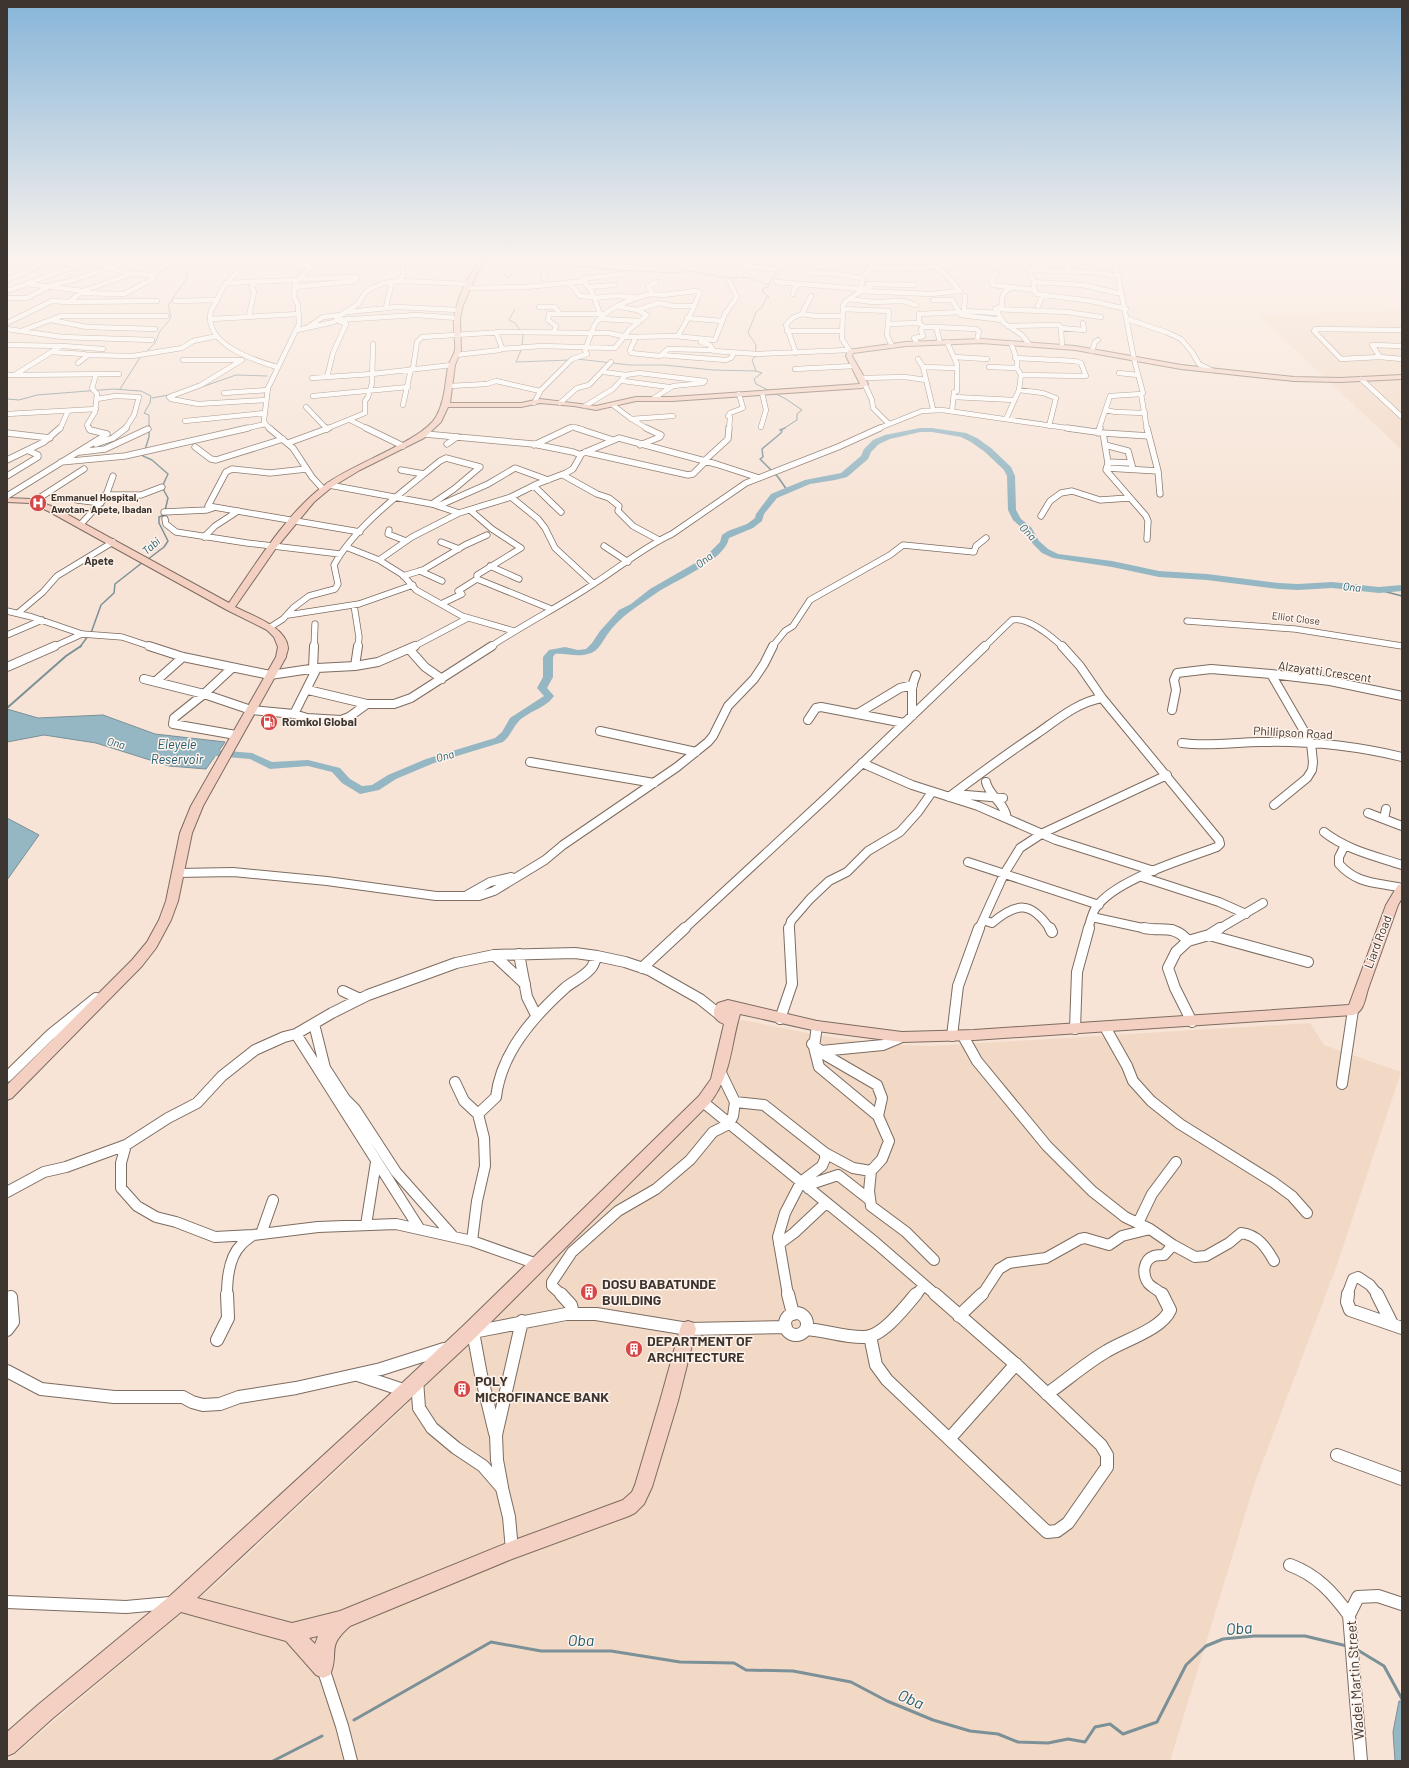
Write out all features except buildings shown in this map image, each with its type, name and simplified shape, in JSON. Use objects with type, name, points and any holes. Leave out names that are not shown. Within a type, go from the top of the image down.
[{"type":"street","points":[[14,374],[69,343]]},
{"type":"street","points":[[52,352],[85,355],[133,356],[182,348],[186,344],[194,343]]},
{"type":"street","points":[[224,343],[227,346],[255,361],[276,368]]},
{"type":"street","points":[[265,424],[268,390],[276,368],[290,343]]},
{"type":"street","points":[[327,377],[333,353],[338,343]]},
{"type":"street","points":[[403,405],[417,343]]},
{"type":"street","points":[[230,608],[273,546],[311,500],[326,487],[357,468],[425,434],[438,420],[446,406],[452,365],[458,350],[458,343]]},
{"type":"street","points":[[500,343],[501,349]]},
{"type":"street","points":[[534,403],[540,391],[572,359],[586,354],[585,350],[588,343]]},
{"type":"street","points":[[456,355],[493,352],[501,349],[541,346],[616,348],[620,343]]},
{"type":"street","points":[[634,343],[630,352],[726,360],[731,358],[734,353]]},
{"type":"street","points":[[696,343],[734,353],[751,354],[850,351],[934,343]]},
{"type":"street","points":[[712,348],[713,343]]},
{"type":"street","points":[[792,343],[796,353]]},
{"type":"street","points":[[842,343],[850,351],[849,356],[872,400],[873,408],[889,424]]},
{"type":"street","points":[[947,343],[956,359],[957,391],[954,392],[952,411]]},
{"type":"street","points":[[1003,343],[1062,347],[1181,367],[1313,381],[1402,377]]},
{"type":"street","points":[[1006,419],[1019,390],[1022,375],[1017,368],[1018,364],[1011,343]]},
{"type":"street","points":[[1062,343],[1062,347]]},
{"type":"street","points":[[1092,351],[1095,343]]},
{"type":"street","points":[[1131,343],[1143,392],[1141,394],[1149,436],[1158,471],[1160,494]]},
{"type":"street","points":[[1183,343],[1192,352],[1199,364],[1211,370]]},
{"type":"street","points":[[1325,343],[1339,358],[1345,360],[1380,357],[1402,359]]},
{"type":"street","points":[[288,443],[365,413],[365,401],[368,398],[372,383],[373,344]]},
{"type":"street","points":[[7,345],[63,346],[103,349]]},
{"type":"street","points":[[1380,357],[1372,345],[1402,346]]},
{"type":"street","points":[[78,363],[85,355],[83,352],[88,348]]},
{"type":"street","points":[[661,355],[668,348],[712,348]]},
{"type":"street","points":[[954,357],[988,359]]},
{"type":"street","points":[[1015,358],[1075,361],[1081,363],[1086,374],[1086,376],[1082,377],[1022,375]]},
{"type":"street","points":[[918,359],[923,367],[933,410]]},
{"type":"street","points":[[183,360],[255,361]]},
{"type":"street","points":[[242,360],[202,385],[177,391],[169,397],[171,399],[198,404],[266,400]]},
{"type":"street","points":[[560,403],[577,388],[589,385],[604,372],[611,362]]},
{"type":"street","points":[[312,378],[372,374],[452,365]]},
{"type":"street","points":[[795,369],[854,366]]},
{"type":"street","points":[[923,367],[956,368]]},
{"type":"street","points":[[989,367],[1017,368]]},
{"type":"street","points":[[604,372],[626,375],[634,373],[705,381],[703,383],[669,387],[622,381]]},
{"type":"street","points":[[1119,373],[1138,375]]},
{"type":"street","points":[[7,375],[119,374]]},
{"type":"street","points":[[7,496],[107,434],[87,428],[87,425],[96,409],[96,392],[92,388],[96,375]]},
{"type":"street","points":[[585,406],[622,381],[626,375]]},
{"type":"street","points":[[446,406],[485,404],[521,405],[540,401],[596,408],[631,400],[654,398],[672,399],[862,386],[863,382],[905,377],[926,380]]},
{"type":"street","points":[[1361,379],[1402,417]]},
{"type":"street","points":[[450,386],[487,384],[496,381],[540,391]]},
{"type":"street","points":[[312,396],[408,387]]},
{"type":"street","points":[[654,398],[669,387]]},
{"type":"street","points":[[224,393],[268,390]]},
{"type":"street","points":[[1019,390],[1046,394],[1056,398],[1049,426]]},
{"type":"street","points":[[957,391],[969,398]]},
{"type":"street","points":[[761,427],[766,410],[762,392]]},
{"type":"street","points":[[425,434],[572,450],[688,475],[693,474],[728,439],[730,417],[728,416],[730,413],[744,407],[739,394]]},
{"type":"street","points":[[1141,394],[1110,396],[1101,433],[1105,445],[1107,472],[1146,516],[1148,521],[1147,539]]},
{"type":"street","points":[[85,447],[109,441],[124,432],[131,422],[139,396],[115,396],[96,399]]},
{"type":"street","points":[[954,397],[1014,400]]},
{"type":"street","points":[[613,405],[623,414],[661,435],[660,437],[640,445]]},
{"type":"street","points":[[306,407],[327,429]]},
{"type":"street","points":[[7,414],[96,409]]},
{"type":"street","points":[[1106,410],[1115,412],[1145,413]]},
{"type":"street","points":[[8,459],[29,451],[50,438],[65,423],[68,411]]},
{"type":"street","points":[[308,690],[367,704],[394,704],[411,698],[514,631],[594,584],[609,572],[628,562],[659,540],[672,534],[746,483],[838,447],[922,411],[952,411],[1101,433],[1149,436]]},
{"type":"street","points":[[185,421],[265,413]]},
{"type":"street","points":[[631,419],[673,416]]},
{"type":"street","points":[[350,420],[403,446]]},
{"type":"street","points":[[265,424],[288,443],[306,469],[326,487],[396,496],[432,504],[459,513]]},
{"type":"street","points":[[61,462],[124,456],[265,424]]},
{"type":"street","points":[[534,445],[572,427],[583,429],[613,440]]},
{"type":"street","points":[[77,452],[105,449],[148,429]]},
{"type":"street","points":[[7,433],[50,438]]},
{"type":"street","points":[[447,444],[457,437]]},
{"type":"street","points":[[379,560],[406,541],[459,513],[511,497],[548,480],[563,475],[573,468],[583,453],[619,438],[640,445],[705,461],[759,478]]},
{"type":"street","points":[[195,447],[211,459],[216,460],[283,439]]},
{"type":"street","points":[[1105,445],[1128,451],[1133,469]]},
{"type":"street","points":[[7,476],[38,457],[38,455],[29,451]]},
{"type":"street","points":[[269,628],[288,615],[293,608],[308,596],[333,590],[337,587],[338,584],[334,565],[340,554],[377,513],[444,458],[480,467],[454,489],[432,504]]},
{"type":"street","points":[[1107,465],[1131,463]]},
{"type":"street","points":[[1107,465],[1158,471]]},
{"type":"street","points":[[438,506],[488,484],[515,468],[548,480]]},
{"type":"street","points":[[33,502],[84,469]]},
{"type":"street","points":[[306,469],[270,473],[232,469],[226,472],[208,506],[360,532]]},
{"type":"street","points":[[401,470],[424,474]]},
{"type":"street","points":[[563,475],[601,496],[609,498],[619,506],[618,511],[629,523],[659,540]]},
{"type":"street","points":[[80,525],[105,498],[113,476]]},
{"type":"street","points":[[534,486],[561,512]]},
{"type":"street","points":[[105,495],[136,496],[155,491],[162,487]]},
{"type":"street","points":[[1041,516],[1050,501],[1061,493],[1072,491],[1100,500],[1129,498]]},
{"type":"street","points":[[511,497],[544,526],[557,550],[588,576],[594,584]]},
{"type":"street","points":[[7,500],[33,502],[51,509],[113,542],[230,608],[269,628],[278,636],[283,647],[281,657],[197,806],[186,833],[172,901],[165,920],[152,945],[137,963],[7,1094]]},
{"type":"street","points":[[77,500],[100,503]]},
{"type":"street","points":[[164,512],[206,510],[213,508]]},
{"type":"street","points":[[470,510],[492,529],[521,547],[477,575],[478,579]]},
{"type":"street","points":[[204,537],[215,526],[238,511]]},
{"type":"street","points":[[165,519],[166,524],[176,532],[204,537],[340,554]]},
{"type":"street","points":[[389,530],[388,534],[406,541]]},
{"type":"street","points":[[404,576],[420,571],[459,548],[487,535]]},
{"type":"street","points":[[177,872],[233,872],[327,881],[436,896],[466,895],[490,882],[516,877],[545,860],[564,844],[654,783],[696,752],[713,736],[728,706],[754,679],[764,664],[771,648],[785,631],[793,626],[810,600],[890,555],[903,545],[974,552],[976,546],[986,538]]},
{"type":"street","points":[[18,613],[43,592],[57,576],[113,542]]},
{"type":"street","points":[[441,542],[459,548]]},
{"type":"street","points":[[604,546],[628,562]]},
{"type":"street","points":[[346,547],[379,560],[404,576],[416,590],[468,618],[514,631]]},
{"type":"street","points":[[490,566],[519,579]]},
{"type":"street","points":[[420,571],[442,581]]},
{"type":"street","points":[[478,579],[551,608]]},
{"type":"street","points":[[441,604],[462,594],[458,591],[478,579]]},
{"type":"street","points":[[288,615],[354,605],[383,597],[413,586]]},
{"type":"street","points":[[354,605],[359,637],[355,666]]},
{"type":"street","points":[[7,611],[87,634],[122,637],[183,657],[270,675],[315,669],[355,666],[378,662],[409,649],[468,618]]},
{"type":"street","points":[[642,968],[1016,619],[1020,619],[1040,629],[1057,641],[1089,677],[1102,698],[1214,833],[1220,844],[1114,890],[1099,905],[1092,917],[1087,932],[1077,972],[1075,1029]]},
{"type":"street","points":[[7,634],[42,620]]},
{"type":"street","name":"Elliot Close","points":[[1187,621],[1285,626],[1402,646]]},
{"type":"street","points":[[294,714],[308,690],[315,669],[315,624]]},
{"type":"street","points":[[7,667],[87,634]]},
{"type":"street","points":[[409,649],[425,667],[442,679]]},
{"type":"street","points":[[156,681],[183,657]]},
{"type":"street","points":[[232,668],[204,694],[174,718],[173,724],[236,735]]},
{"type":"street","points":[[1172,710],[1176,690],[1174,680],[1177,673],[1201,670],[1271,674]]},
{"type":"street","name":"Alzayatti Crescent","points":[[1271,674],[1330,682],[1402,696]]},
{"type":"street","name":"Alzayatti Crescent","points":[[1271,674],[1311,743]]},
{"type":"street","points":[[912,716],[912,685],[916,675]]},
{"type":"street","points":[[144,679],[204,694],[252,710],[294,714],[307,718],[341,720],[349,717],[360,707],[367,704]]},
{"type":"street","points":[[857,714],[900,688],[912,685]]},
{"type":"street","points":[[952,795],[1000,759],[1064,715],[1089,700],[1102,698]]},
{"type":"street","points":[[808,720],[818,707],[904,723]]},
{"type":"street","points":[[600,731],[696,752]]},
{"type":"street","name":"Phillipson Road","points":[[1182,743],[1204,746],[1240,742],[1311,743],[1350,747],[1402,757]]},
{"type":"street","points":[[1274,805],[1307,778],[1312,770],[1313,762],[1311,743]]},
{"type":"street","points":[[530,762],[654,783]]},
{"type":"street","points":[[862,763],[932,792],[952,795],[1000,798]]},
{"type":"street","points":[[1167,775],[1043,833],[1020,848],[1004,874],[983,920],[958,986],[958,1036],[1047,1146],[1092,1191],[1125,1217],[1150,1229],[1173,1245],[1195,1257],[1206,1256],[1229,1243],[1241,1233],[1252,1235],[1266,1248],[1274,1261]]},
{"type":"street","points":[[986,782],[987,788],[1000,798],[1007,816]]},
{"type":"street","points":[[780,1019],[792,984],[788,931],[791,921],[810,899],[829,881],[847,872],[868,851],[900,832],[918,812],[932,792]]},
{"type":"street","points":[[952,795],[1007,816],[1056,840],[1154,872]]},
{"type":"street","points":[[1007,816],[1012,806]]},
{"type":"street","points":[[1384,819],[1386,809]]},
{"type":"street","points":[[1368,813],[1402,826]]},
{"type":"street","points":[[1324,832],[1334,840],[1345,845],[1402,865]]},
{"type":"street","points":[[1345,845],[1339,857],[1338,864],[1347,873],[1358,880],[1382,883],[1402,888]]},
{"type":"street","points":[[968,862],[1099,905]]},
{"type":"street","points":[[1142,877],[1220,902],[1246,914]]},
{"type":"street","name":"Liard Road","points":[[1353,1010],[1359,998],[1368,967],[1392,904],[1402,888]]},
{"type":"street","points":[[1192,1022],[1175,988],[1168,968],[1176,952],[1188,941],[1210,935],[1263,904]]},
{"type":"street","points":[[983,920],[992,922],[1002,913],[1011,908],[1022,906],[1038,912],[1052,932]]},
{"type":"street","points":[[1092,917],[1147,929],[1171,929],[1182,935],[1188,941]]},
{"type":"street","points":[[1210,935],[1308,962]]},
{"type":"street","points":[[7,1192],[44,1172],[66,1167],[126,1145],[168,1118],[197,1103],[222,1076],[255,1050],[284,1037],[296,1034],[360,999],[396,983],[445,966],[494,955],[575,953],[596,956],[625,962],[655,973],[728,1013],[757,1013],[817,1026],[902,1037],[958,1036],[1192,1022],[1353,1010],[1342,1084]]},
{"type":"street","points":[[519,954],[528,1001],[536,1015]]},
{"type":"street","points":[[494,955],[501,964],[507,967],[520,981],[525,984]]},
{"type":"street","points":[[478,1114],[496,1097],[495,1086],[506,1062],[536,1015],[574,980],[592,968],[596,956]]},
{"type":"street","points":[[7,1077],[40,1044],[83,1008],[113,987]]},
{"type":"street","points":[[343,991],[360,999]]},
{"type":"street","points":[[7,1746],[46,1711],[178,1602],[454,1346],[471,1332],[537,1264],[692,1111],[703,1102],[717,1084],[721,1073],[727,1035],[728,1013]]},
{"type":"street","points":[[314,1024],[325,1068],[345,1099],[355,1109],[396,1172],[452,1235]]},
{"type":"street","points":[[817,1026],[812,1044],[815,1058],[819,1067],[878,1116],[889,1141],[882,1159],[871,1171],[869,1191],[871,1206],[906,1232],[934,1260]]},
{"type":"street","points":[[1105,1027],[1127,1066],[1133,1081],[1151,1101],[1180,1124],[1274,1182],[1292,1196],[1307,1213]]},
{"type":"street","points":[[296,1034],[419,1228]]},
{"type":"street","points":[[821,1051],[836,1048],[875,1048],[894,1042],[902,1037]]},
{"type":"street","points":[[812,1044],[836,1061],[877,1085],[882,1098],[878,1116]]},
{"type":"street","points":[[573,1314],[572,1307],[552,1286],[552,1282],[572,1252],[618,1211],[656,1189],[690,1160],[713,1132],[729,1124],[733,1116],[734,1102],[721,1073]]},
{"type":"street","points":[[455,1082],[464,1101],[478,1114],[484,1138],[485,1166],[477,1201],[472,1241]]},
{"type":"street","points":[[703,1102],[876,1243],[1016,1364],[1101,1445],[1107,1455],[1107,1467],[1068,1523],[1057,1531],[1047,1532],[883,1375],[876,1364],[870,1336]]},
{"type":"street","points":[[734,1102],[764,1105],[825,1153],[853,1168],[871,1171]]},
{"type":"street","points":[[126,1145],[122,1163],[122,1188],[137,1206],[156,1217],[176,1222],[215,1237],[318,1227],[396,1224],[452,1235],[537,1264]]},
{"type":"street","points":[[793,1314],[786,1285],[778,1237],[785,1213],[822,1166],[825,1159],[825,1153]]},
{"type":"street","points":[[366,1225],[376,1162]]},
{"type":"street","points":[[1138,1223],[1144,1207],[1152,1194],[1166,1173],[1176,1162]]},
{"type":"street","points":[[805,1186],[838,1175],[870,1200]]},
{"type":"street","points":[[217,1340],[228,1318],[227,1285],[230,1261],[240,1245],[257,1234],[273,1200]]},
{"type":"street","points":[[779,1244],[794,1233],[826,1203]]},
{"type":"street","points":[[959,1316],[981,1296],[999,1269],[1009,1263],[1046,1258],[1080,1239],[1085,1238],[1109,1245],[1122,1236],[1150,1229]]},
{"type":"street","points":[[1047,1394],[1106,1351],[1141,1334],[1167,1316],[1170,1310],[1166,1299],[1150,1284],[1145,1276],[1145,1267],[1148,1261],[1154,1256],[1164,1255],[1173,1245]]},
{"type":"street","points":[[1358,1277],[1366,1280],[1374,1289],[1397,1326],[1350,1310],[1346,1301],[1353,1280],[1358,1277]]},
{"type":"street","points":[[806,1329],[806,1319],[800,1314],[793,1314],[786,1320],[786,1327],[790,1332],[797,1334],[806,1329],[856,1336],[870,1336],[882,1328],[902,1310],[924,1285]]},
{"type":"street","points":[[7,1330],[13,1322],[11,1297]]},
{"type":"street","points":[[471,1332],[522,1321],[573,1314],[596,1314],[688,1329],[786,1327]]},
{"type":"street","points":[[496,1435],[522,1321]]},
{"type":"street","points":[[7,1602],[126,1607],[178,1602],[292,1633],[344,1619],[512,1550],[629,1507],[638,1498],[643,1487],[669,1401],[688,1329]]},
{"type":"street","points":[[471,1332],[496,1435],[497,1460],[509,1517],[512,1550]]},
{"type":"street","points":[[7,1371],[41,1389],[114,1397],[183,1397],[192,1402],[203,1405],[220,1404],[239,1397],[296,1388],[381,1369],[454,1346]]},
{"type":"street","points":[[950,1438],[1016,1364]]},
{"type":"street","points":[[357,1374],[412,1386]]},
{"type":"street","points":[[412,1386],[419,1408],[432,1428],[456,1448],[482,1466],[502,1488]]},
{"type":"street","points":[[1337,1455],[1402,1479]]},
{"type":"street","points":[[1290,1565],[1316,1576],[1332,1591],[1349,1615]]},
{"type":"street","name":"Wadei Martin Street","points":[[1361,1761],[1349,1615],[1358,1596],[1378,1596],[1402,1604]]},
{"type":"street","points":[[323,1668],[326,1637],[331,1629],[344,1619]]},
{"type":"street","points":[[292,1633],[323,1668],[342,1726],[351,1761]]},
{"type":"shaded area","points":[[1287,343],[1402,343],[1402,450]]},
{"type":"shaded area","points":[[742,1020],[823,1036],[881,1044],[932,1046],[1310,1023],[1324,1045],[1401,1072],[1338,1262],[1254,1485],[1170,1761],[7,1761],[217,1583],[389,1422],[609,1205],[612,1199],[703,1113],[715,1100],[727,1066],[735,1024]]},
{"type":"water","name":"Eleyele Reservoir","points":[[7,709],[38,718],[103,715],[155,734],[225,742],[206,769],[169,766],[96,743],[44,735],[7,742]]},
{"type":"water","points":[[7,818],[39,835],[7,880]]},
{"type":"water","points":[[1399,1701],[1402,1701],[1402,1761],[1395,1761],[1393,1732]]},
{"type":"waterway","name":"Tabi","points":[[145,353],[155,343]]},
{"type":"waterway","points":[[522,343],[522,348],[516,362],[570,360]]},
{"type":"waterway","points":[[754,343],[756,345],[755,357],[752,360],[756,371]]},
{"type":"waterway","name":"Tabi","points":[[120,389],[141,356]]},
{"type":"waterway","points":[[577,359],[630,365],[664,365],[713,370],[756,371]]},
{"type":"waterway","points":[[756,371],[762,373],[754,379],[756,384],[786,399],[802,410],[797,414],[797,420],[784,428]]},
{"type":"waterway","points":[[193,390],[236,375],[267,376]]},
{"type":"waterway","name":"Tabi","points":[[7,399],[19,400],[37,395],[113,389],[141,391],[151,396],[150,403],[144,413],[149,415],[149,437],[143,456],[152,460],[168,474],[162,487],[168,498],[164,515],[159,517],[159,523],[168,541],[164,547],[147,560]]},
{"type":"waterway","points":[[152,398],[169,395]]},
{"type":"waterway","points":[[784,428],[780,430],[782,431],[781,433],[762,449],[763,457],[760,459],[778,477],[787,490]]},
{"type":"waterway","name":"Ona","points":[[203,752],[252,756],[270,766],[308,763],[336,770],[346,781],[360,790],[375,788],[392,777],[430,761],[499,740],[506,734],[514,720],[545,701],[549,696],[542,688],[548,677],[548,657],[552,652],[565,650],[578,653],[589,651],[596,645],[603,633],[622,612],[634,606],[653,591],[707,560],[724,543],[725,537],[731,533],[750,526],[759,519],[760,514],[774,496],[808,482],[835,478],[844,475],[865,457],[867,451],[876,442],[888,437],[920,430],[932,430],[963,435],[974,440],[988,450],[1008,469],[1011,476],[1012,510],[1017,520],[1028,529],[1036,542],[1045,551],[1056,556],[1112,564],[1159,574],[1207,577],[1279,586],[1298,587],[1332,585],[1379,590],[1402,588]]},
{"type":"waterway","name":"Tabi","points":[[91,633],[101,605],[114,593],[115,584],[143,562]]},
{"type":"waterway","name":"Ona","points":[[1379,590],[1402,596]]},
{"type":"waterway","name":"Tabi","points":[[80,646],[88,636]]},
{"type":"waterway","name":"Tabi","points":[[7,708],[66,656],[80,646]]},
{"type":"waterway","name":"Oba","points":[[354,1720],[491,1642],[541,1651],[611,1651],[680,1662],[734,1663],[746,1670],[793,1671],[851,1682],[887,1701],[933,1720],[970,1731],[998,1734],[1018,1742],[1048,1743],[1068,1739],[1085,1742],[1095,1727],[1110,1724],[1123,1734],[1157,1722],[1186,1665],[1206,1646],[1223,1639],[1254,1636],[1305,1636],[1347,1646]]},
{"type":"waterway","name":"Oba","points":[[1356,1649],[1384,1666],[1402,1699]]},
{"type":"waterway","name":"Oba","points":[[273,1761],[322,1736]]},
{"type":"place","name":"Emmanuel Hospital, Awotan- Apete, Ibadan","points":[[38,503]]},
{"type":"place","name":"Romkol Global","points":[[269,722]]},
{"type":"place","name":"DOSU BABATUNDE BUILDING","points":[[589,1292]]},
{"type":"place","name":"DEPARTMENT OF ARCHITECTURE","points":[[634,1349]]},
{"type":"place","name":"POLY MICROFINANCE BANK","points":[[462,1389]]},
{"type":"district","name":"Apete","points":[[99,561]]}]
